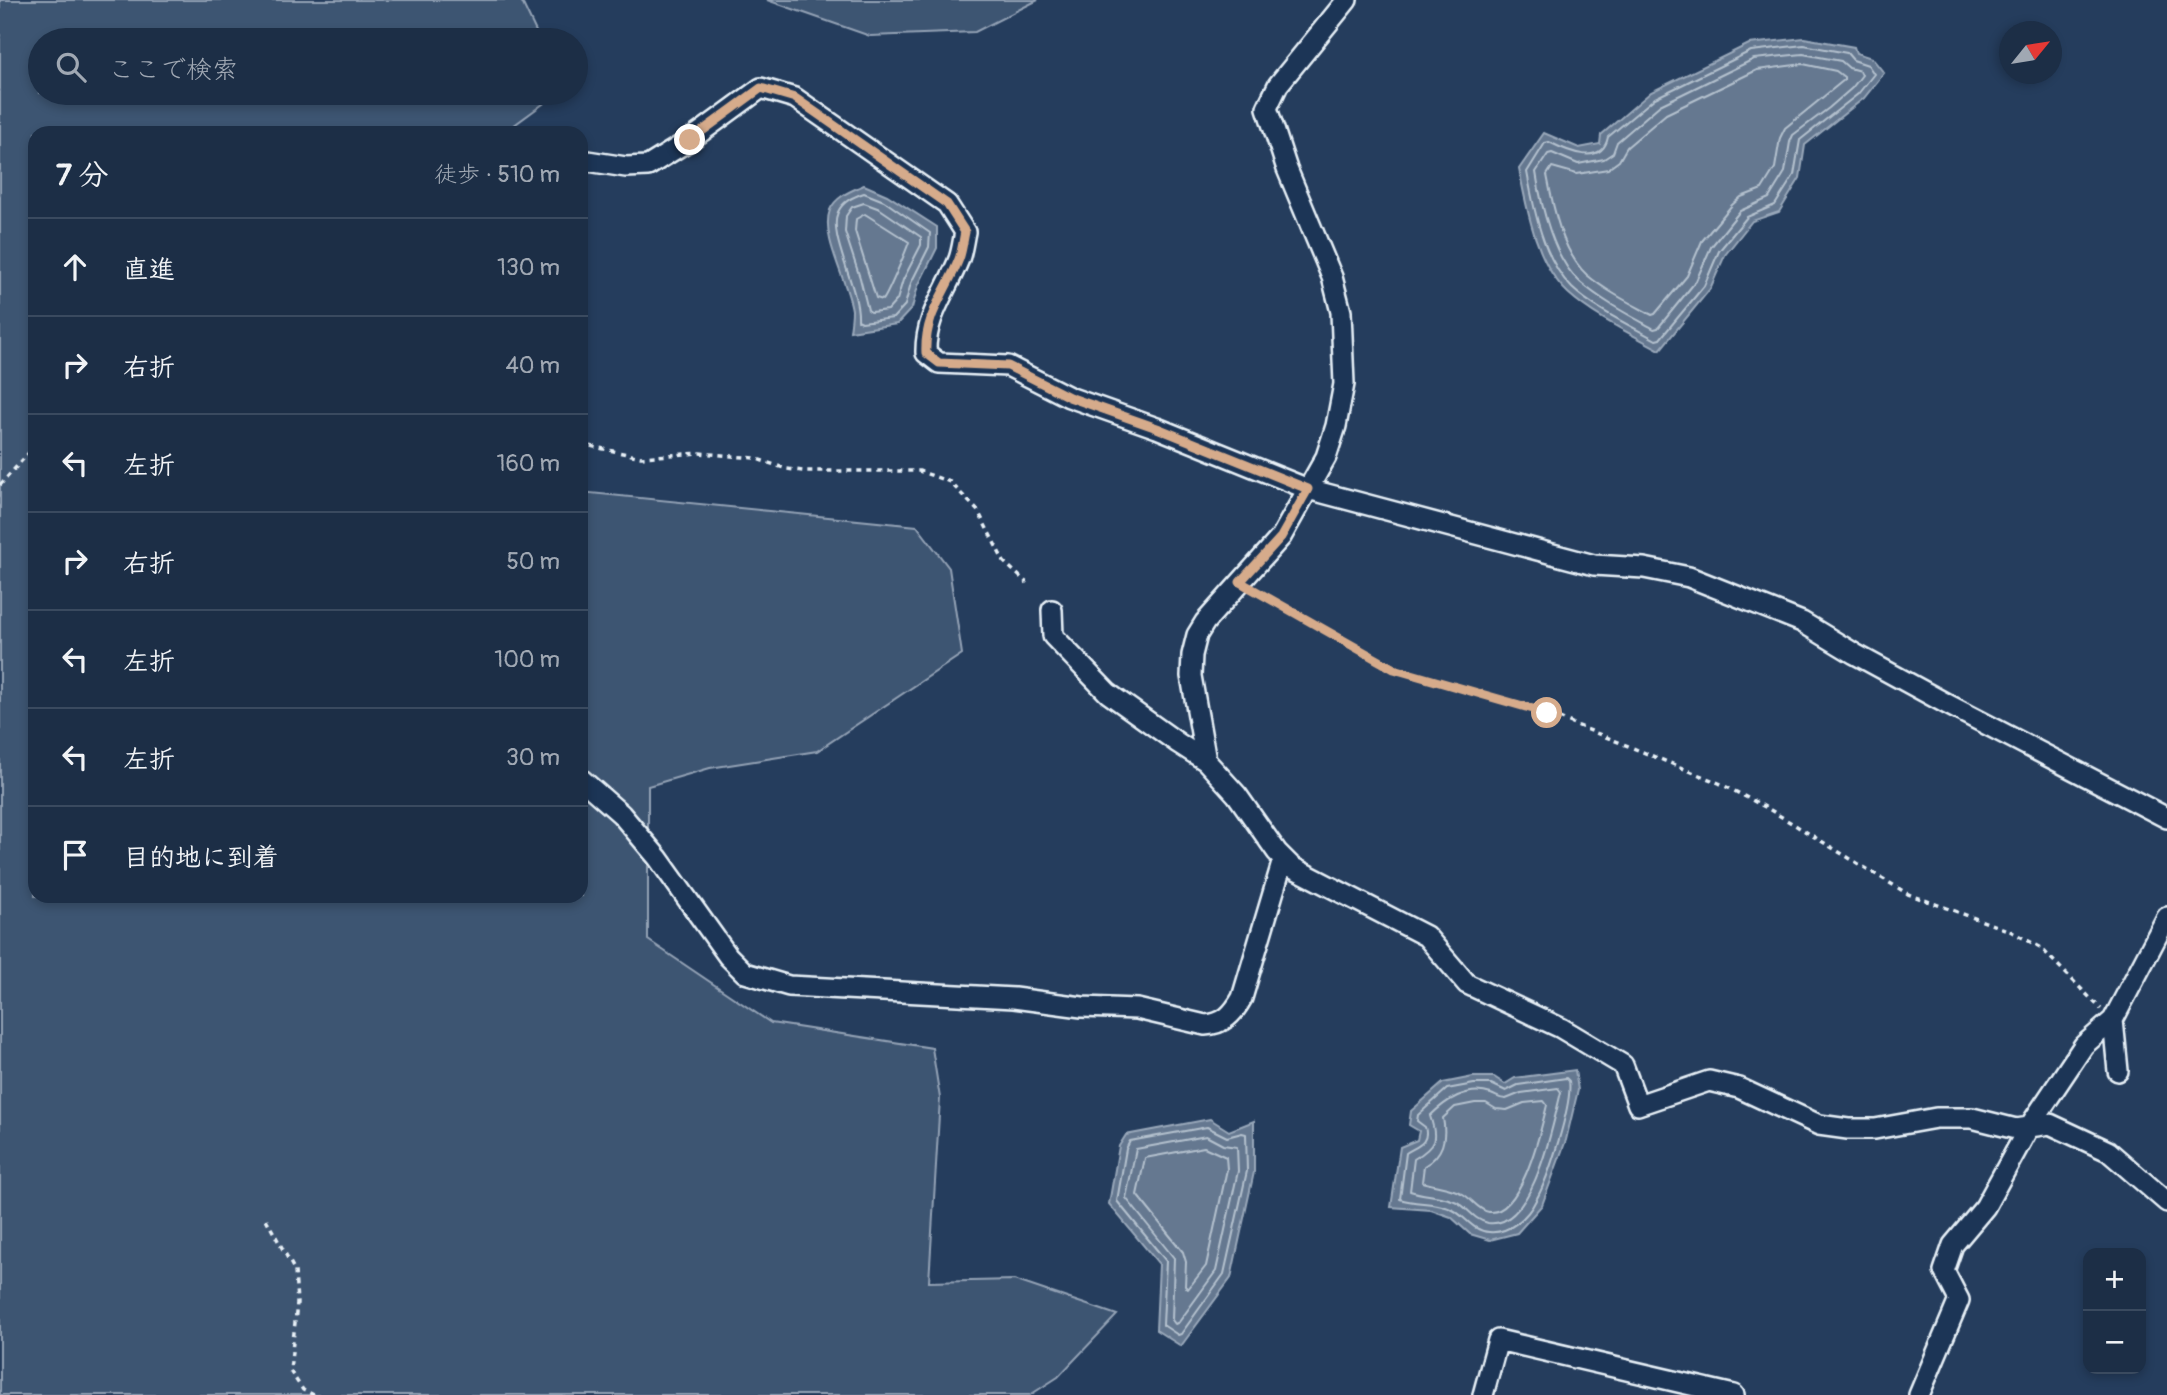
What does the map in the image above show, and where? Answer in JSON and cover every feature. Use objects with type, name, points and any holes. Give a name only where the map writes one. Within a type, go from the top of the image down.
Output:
[{"type":"street","points":[[1206,761],[1191,676],[1197,635],[1205,622],[1281,537],[1326,457],[1336,426],[1344,384],[1341,312],[1332,278],[1287,169],[1267,108],[1278,85],[1347,0]]},
{"type":"street","points":[[588,161],[626,167],[648,166],[690,140],[761,88],[795,98],[947,204],[965,232],[959,258],[925,334],[926,353],[939,363],[1008,366],[1069,397],[1157,428],[1308,489],[1594,565],[1644,568],[1689,577],[1802,622],[1947,704],[2167,818]]},
{"type":"street","points":[[1052,610],[1053,636],[1108,692],[1206,761],[1237,795],[1283,859],[1292,867],[1426,936],[1467,984],[1561,1028],[1623,1065],[1638,1105],[1709,1081],[1739,1088],[1819,1125],[1849,1129],[1875,1129],[1936,1118],[1972,1118],[2016,1129],[2050,1124],[2108,1151],[2167,1202]]},
{"type":"street","points":[[588,785],[621,814],[658,858],[728,956],[746,973],[789,986],[1014,998],[1082,1007],[1137,1009],[1205,1025],[1216,1024],[1233,1015],[1242,998],[1283,859]]},
{"type":"street","points":[[1919,1395],[1959,1300],[1944,1271],[1953,1245],[1985,1207],[2029,1127],[2084,1045],[2113,1020],[2167,917]]},
{"type":"street","points":[[2113,1020],[2118,1071]]},
{"type":"street","points":[[1483,1395],[1498,1340],[1734,1395]]},
{"type":"path","points":[[588,446],[641,457],[700,453],[754,458],[787,469],[803,471],[919,471],[950,482],[959,491],[978,511],[1004,562],[1027,583]]},
{"type":"path","points":[[0,485],[28,454]]},
{"type":"path","points":[[1240,582],[1394,669],[1547,713],[1719,783],[1767,808],[1908,894],[2010,931],[2040,947],[2113,1020]]},
{"type":"path","points":[[267,1219],[295,1272],[297,1303],[290,1371],[303,1390],[314,1395]]},
{"type":"shaded area","points":[[0,0],[521,0],[534,28],[28,28],[28,105],[542,105],[513,126],[28,126],[28,903],[588,903],[588,493],[917,526],[949,568],[962,654],[817,751],[710,768],[648,786],[648,940],[771,1023],[932,1048],[940,1098],[929,1282],[1014,1280],[1117,1315],[1058,1377],[1030,1395],[0,1395]]},
{"type":"shaded area","points":[[767,0],[1038,0],[975,32],[870,36]]},
{"type":"water","points":[[1804,38],[1854,47],[1856,53],[1872,58],[1884,73],[1864,98],[1805,145],[1800,178],[1779,212],[1752,221],[1725,255],[1710,289],[1660,350],[1600,317],[1568,293],[1548,267],[1534,235],[1519,169],[1544,133],[1579,148],[1600,144],[1601,135],[1651,92],[1749,44]]},
{"type":"water","points":[[864,185],[887,195],[937,227],[937,248],[918,286],[912,308],[897,324],[850,331],[852,310],[832,246],[828,221],[830,210],[836,201],[844,194]]},
{"type":"water","points":[[1575,1070],[1578,1090],[1566,1140],[1542,1205],[1517,1233],[1490,1240],[1470,1234],[1451,1217],[1431,1210],[1391,1207],[1400,1147],[1417,1140],[1419,1131],[1409,1125],[1411,1111],[1443,1083],[1473,1077],[1494,1077],[1505,1084],[1515,1078]]},
{"type":"water","points":[[1210,1119],[1229,1131],[1254,1121],[1254,1172],[1231,1278],[1181,1346],[1156,1330],[1159,1264],[1109,1204],[1119,1146],[1126,1135]]},
{"type":"route","points":[[690,140],[761,88],[795,98],[947,204],[965,232],[959,258],[925,334],[926,353],[939,363],[1008,366],[1069,397],[1157,428],[1308,489],[1281,537],[1240,582],[1394,669],[1547,713]]}]
